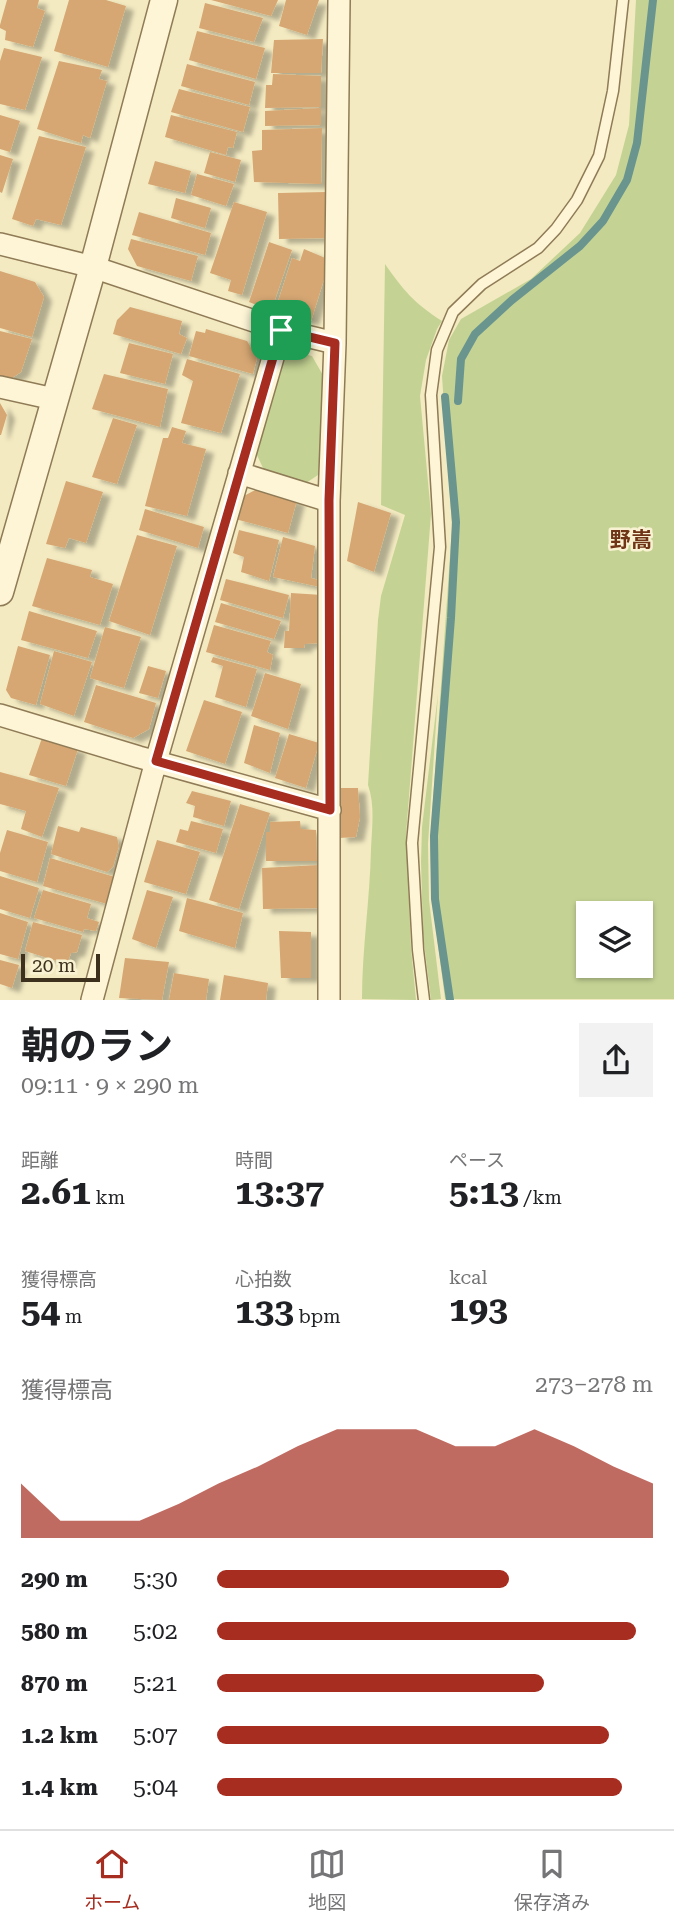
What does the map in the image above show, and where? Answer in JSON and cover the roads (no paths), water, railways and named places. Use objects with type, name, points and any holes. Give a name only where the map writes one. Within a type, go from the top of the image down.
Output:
[{"type":"street","points":[[0,592],[93,267],[164,0]]},
{"type":"street","points":[[329,999],[329,500],[335,343],[339,0]]},
{"type":"street","points":[[0,244],[93,267],[281,330],[335,343]]},
{"type":"street","points":[[92,999],[156,761],[281,330]]},
{"type":"street","points":[[0,387],[54,399]]},
{"type":"street","points":[[239,473],[329,500]]},
{"type":"street","points":[[0,715],[330,810]]},
{"type":"lane","points":[[424,999],[418,950],[412,843],[440,547],[430,395],[437,350],[453,312],[482,284],[538,248],[577,200],[599,156],[613,91],[623,0]]},
{"type":"waterway","points":[[458,401],[461,359],[475,334],[512,300],[580,246],[603,221],[627,180],[637,143],[653,0]]},
{"type":"waterway","points":[[445,397],[456,522],[434,836],[435,899],[450,1000]]},
{"type":"district","name":"野嵩","points":[[631,540]]}]
